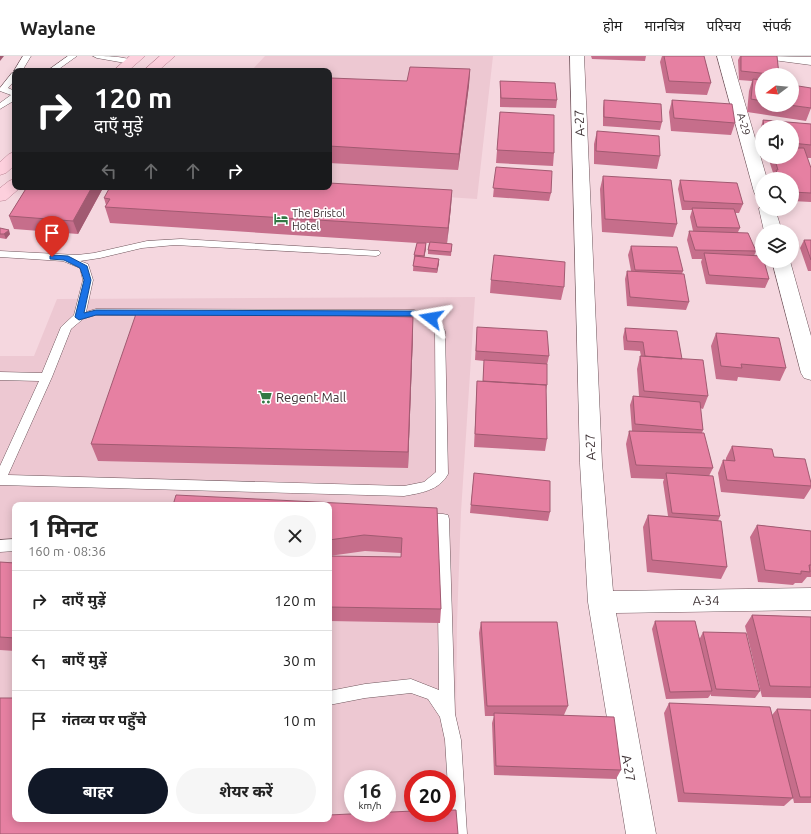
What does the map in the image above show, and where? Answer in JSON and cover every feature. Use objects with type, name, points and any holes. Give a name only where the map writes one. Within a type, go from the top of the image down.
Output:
[{"type":"main road","points":[[154,68],[168,56]]},
{"type":"main road","points":[[124,68],[135,59]]},
{"type":"main road","points":[[0,170],[12,160]]},
{"type":"main road","points":[[0,196],[12,186]]},
{"type":"street","name":"A-27","points":[[577,56],[591,463],[601,602],[641,834]]},
{"type":"street","name":"A-29","points":[[724,56],[749,123],[758,172]]},
{"type":"street","points":[[773,56],[811,61]]},
{"type":"street","points":[[783,268],[811,373]]},
{"type":"street","name":"A-34","points":[[601,602],[811,599]]},
{"type":"lane","points":[[20,68],[27,56]]},
{"type":"lane","points":[[55,68],[73,56]]},
{"type":"lane","points":[[97,56],[135,59]]},
{"type":"lane","points":[[12,78],[3,89],[12,94]]},
{"type":"lane","points":[[0,107],[12,97]]},
{"type":"lane","points":[[0,254],[66,258],[88,257],[111,253],[136,246],[174,242],[376,253]]},
{"type":"lane","points":[[66,258],[84,266],[88,280],[79,317]]},
{"type":"lane","points":[[96,312],[112,312],[414,313],[431,318],[440,330],[442,474],[428,486],[404,491],[0,480],[46,377],[66,327],[79,317],[96,312]]},
{"type":"lane","points":[[0,376],[46,377]]},
{"type":"lane","points":[[412,518],[443,519],[448,714],[453,740],[459,834]]},
{"type":"lane","points":[[0,546],[12,544]]},
{"type":"lane","points":[[332,697],[365,691],[411,686],[434,694],[448,714]]},
{"type":"shaded area","points":[[265,56],[493,56],[477,199],[332,190],[332,68],[254,68]]},
{"type":"shaded area","points":[[475,297],[461,512],[457,623],[456,770],[404,770],[404,822],[396,822],[396,770],[344,770],[344,822],[390,822],[0,834],[0,356],[34,356],[57,299]]},
{"type":"building","points":[[664,56],[704,56],[711,83],[669,81]]},
{"type":"building","points":[[741,56],[777,56],[778,68],[755,68],[755,72],[741,71]]},
{"type":"building","points":[[410,67],[470,69],[459,154],[332,146],[332,78],[407,81]]},
{"type":"building","points":[[753,79],[755,79],[755,100],[751,99]]},
{"type":"building","points":[[500,81],[555,83],[557,100],[501,98]]},
{"type":"building","points":[[799,86],[811,88],[811,108],[799,106]]},
{"type":"building","points":[[604,100],[661,104],[662,122],[604,117]]},
{"type":"building","points":[[672,100],[732,104],[735,123],[674,118]]},
{"type":"building","points":[[500,112],[554,115],[554,153],[497,150]]},
{"type":"building","points":[[799,123],[811,124],[811,145],[799,144]]},
{"type":"building","points":[[597,131],[659,136],[660,156],[596,151]]},
{"type":"building","points":[[799,148],[804,148],[811,168],[811,193],[799,192],[799,172],[777,172],[776,170],[778,170],[776,164],[799,164]]},
{"type":"building","points":[[496,167],[552,171],[551,193],[493,188]]},
{"type":"building","points":[[603,176],[671,180],[677,224],[605,219]]},
{"type":"building","points":[[680,180],[737,183],[743,204],[684,201]]},
{"type":"building","points":[[332,183],[452,190],[448,228],[105,207],[110,199],[104,198],[108,190],[332,190]]},
{"type":"building","points":[[25,190],[90,190],[73,221],[9,216]]},
{"type":"building","points":[[692,208],[734,209],[740,228],[697,227]]},
{"type":"building","points":[[0,228],[9,230],[4,234],[0,234]]},
{"type":"building","points":[[689,231],[748,233],[755,249],[755,251],[695,250]]},
{"type":"building","points":[[804,240],[811,240],[811,260]]},
{"type":"building","points":[[430,242],[452,244],[451,252],[428,250]]},
{"type":"building","points":[[417,243],[426,243],[424,256],[414,255]]},
{"type":"building","points":[[631,246],[677,247],[683,271],[635,270]]},
{"type":"building","points":[[704,253],[755,256],[755,268],[766,268],[769,279],[709,275]]},
{"type":"building","points":[[494,255],[565,262],[564,287],[491,280]]},
{"type":"building","points":[[415,256],[439,259],[437,269],[413,266]]},
{"type":"building","points":[[627,271],[684,274],[689,302],[630,297]]},
{"type":"building","name":"Regent Mall","points":[[137,311],[413,317],[408,452],[91,444]]},
{"type":"building","points":[[477,327],[547,331],[549,356],[476,351]]},
{"type":"building","points":[[625,328],[677,331],[682,359],[645,356],[643,342],[627,341]]},
{"type":"building","points":[[716,333],[779,338],[786,368],[741,364],[742,368],[721,366]]},
{"type":"building","points":[[640,356],[703,360],[708,396],[644,391]]},
{"type":"building","points":[[484,360],[547,364],[547,385],[483,381]]},
{"type":"building","points":[[477,381],[546,385],[547,439],[475,434]]},
{"type":"building","points":[[633,396],[700,402],[703,430],[635,424]]},
{"type":"building","points":[[629,431],[704,433],[713,468],[636,465]]},
{"type":"building","points":[[732,446],[772,449],[774,457],[805,459],[811,486],[727,480],[723,460],[735,461]]},
{"type":"building","points":[[474,473],[550,481],[550,512],[471,505]]},
{"type":"building","points":[[666,473],[713,476],[720,516],[672,513]]},
{"type":"building","points":[[176,495],[317,502],[174,502]]},
{"type":"building","points":[[332,503],[437,508],[441,609],[332,607],[332,556],[401,557],[402,538],[364,535],[332,540]]},
{"type":"building","points":[[648,515],[721,521],[727,567],[652,560]]},
{"type":"building","points":[[757,525],[811,531],[810,572],[801,571],[801,574],[765,570]]},
{"type":"building","points":[[0,562],[12,563],[12,638],[0,637]]},
{"type":"building","points":[[752,615],[811,617],[811,687],[770,686]]},
{"type":"building","points":[[655,621],[695,621],[712,691],[670,692]]},
{"type":"building","points":[[481,622],[557,622],[568,706],[487,706]]},
{"type":"building","points":[[703,632],[746,633],[760,691],[716,689]]},
{"type":"building","points":[[0,698],[12,698],[12,822],[332,822],[332,815],[344,814],[344,822],[396,822],[396,812],[404,811],[404,822],[456,822],[456,810],[458,834],[0,834]]},
{"type":"building","points":[[669,703],[770,707],[793,798],[684,793]]},
{"type":"building","points":[[777,709],[811,710],[811,797],[800,797]]},
{"type":"building","points":[[494,713],[614,717],[621,770],[496,766]]},
{"type":"place","name":"The Bristol Hotel","points":[[281,219]]},
{"type":"place","name":"Regent Mall","points":[[265,397]]},
{"type":"route","points":[[52,257],[66,258],[84,266],[88,280],[79,317],[96,312],[112,312],[414,313],[431,318]]}]
